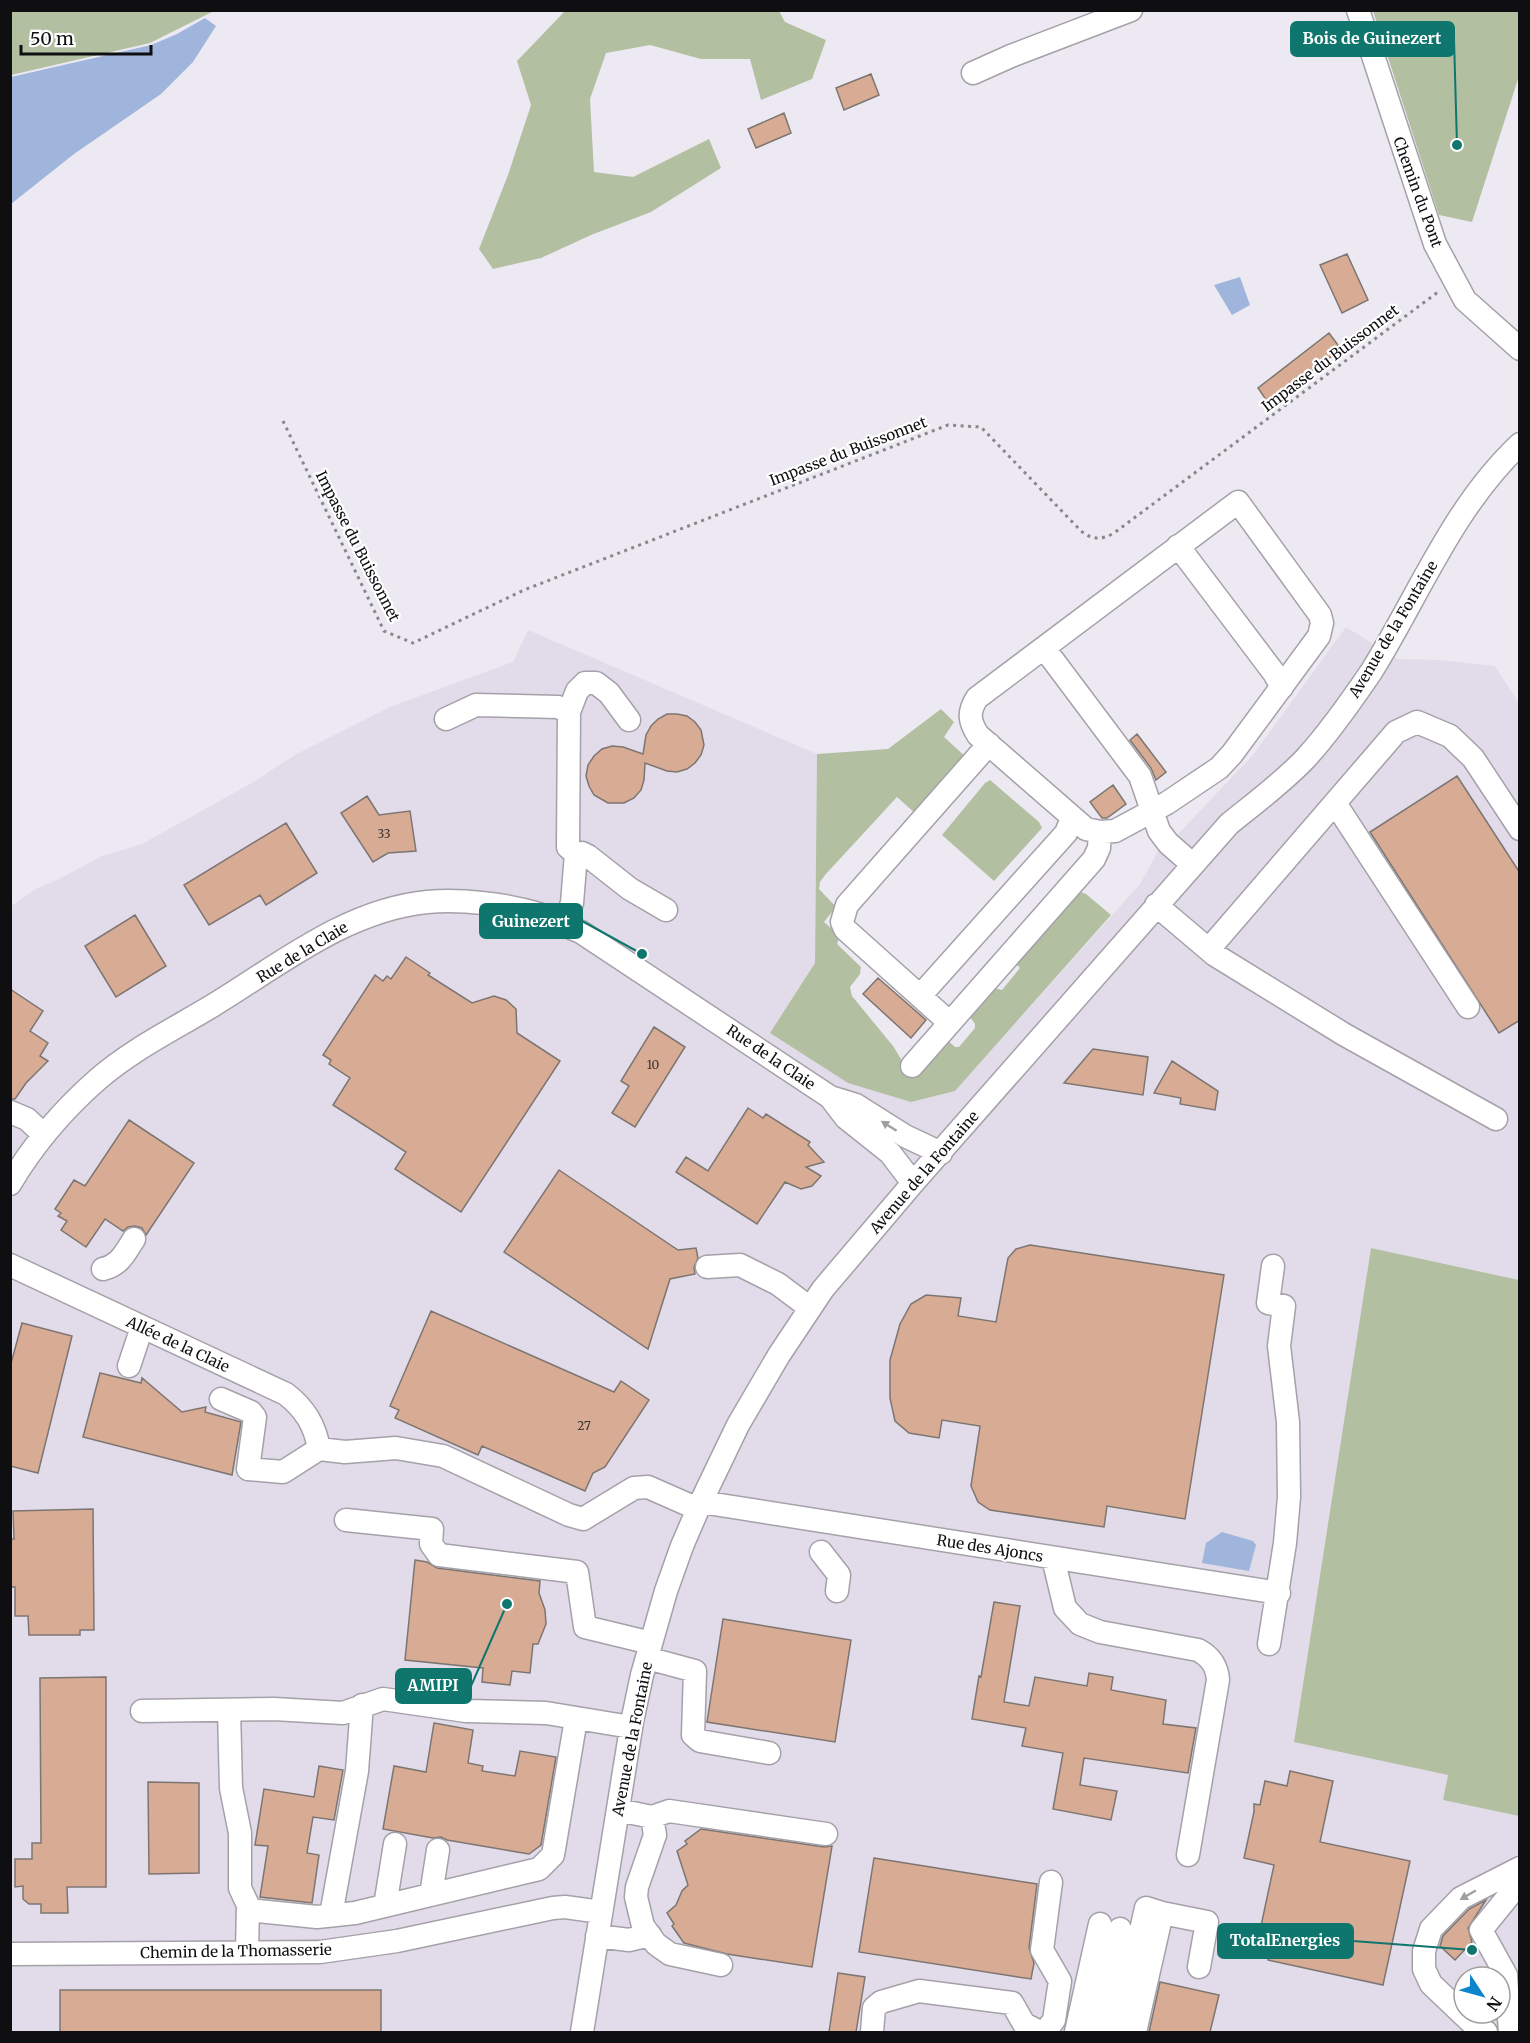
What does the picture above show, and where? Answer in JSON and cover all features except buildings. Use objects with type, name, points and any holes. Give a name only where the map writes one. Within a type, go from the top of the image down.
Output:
[{"type":"street","points":[[973,73],[1131,10]]},
{"type":"street","name":"Chemin du Pont","points":[[1358,10],[1435,244],[1465,300],[1520,349]]},
{"type":"street","name":"Avenue de la Fontaine","points":[[582,2032],[631,1727],[649,1650],[666,1591],[699,1506],[758,1390],[810,1308],[841,1267],[913,1183],[1229,824],[1306,759],[1370,672],[1463,513],[1500,462],[1520,444]]},
{"type":"street","points":[[1238,502],[1320,615],[1322,623],[1319,636],[1232,754],[1219,768],[1151,812],[1115,831],[1100,832],[1086,829],[978,735],[970,718],[971,707],[977,698],[1178,546],[1238,502]]},
{"type":"street","points":[[1178,546],[1274,673],[1282,687]]},
{"type":"street","points":[[1044,648],[1140,776],[1159,831],[1168,843],[1193,865]]},
{"type":"street","points":[[564,925],[572,903],[576,854],[568,846],[569,712],[577,691],[585,683],[596,683],[609,693],[629,720]]},
{"type":"street","points":[[446,719],[476,705],[558,707],[569,712]]},
{"type":"street","points":[[1209,949],[1396,732],[1417,722],[1449,736],[1473,758],[1520,829]]},
{"type":"street","points":[[950,1023],[845,929],[842,922],[843,913],[847,905],[989,744]]},
{"type":"street","points":[[1335,803],[1468,1007]]},
{"type":"street","points":[[920,996],[1066,833],[1072,818]]},
{"type":"street","points":[[912,1066],[1094,859],[1099,848],[1100,832]]},
{"type":"street","points":[[576,854],[582,853],[588,856],[630,889],[666,910]]},
{"type":"street","name":"Rue de la Claie","points":[[12,1176],[44,1135],[98,1079],[138,1050],[321,938],[355,921],[395,908],[427,902],[513,907],[542,915],[581,932],[830,1097],[856,1105],[905,1136],[941,1153]]},
{"type":"street","points":[[1156,905],[1209,949],[1346,1035],[1496,1119]]},
{"type":"street","name":"Rue de la Claie","points":[[830,1097],[846,1119],[890,1153],[913,1183]]},
{"type":"street","points":[[10,1112],[27,1119],[44,1135]]},
{"type":"street","points":[[103,1269],[120,1260],[134,1239]]},
{"type":"street","name":"Allée de la Claie","points":[[10,1265],[286,1395],[295,1401],[309,1419],[317,1439],[318,1449]]},
{"type":"street","points":[[707,1268],[740,1265],[778,1284],[810,1308]]},
{"type":"street","points":[[1269,1644],[1286,1543],[1289,1497],[1288,1422],[1279,1346],[1284,1306],[1268,1303],[1273,1266]]},
{"type":"street","points":[[129,1366],[142,1327]]},
{"type":"street","points":[[230,1369],[220,1401],[251,1412],[255,1417],[249,1469],[283,1472],[318,1449]]},
{"type":"street","name":"Rue des Ajoncs","points":[[318,1449],[345,1452],[396,1448],[444,1456],[569,1515],[583,1519],[634,1488],[648,1487],[699,1506],[826,1522],[1279,1593]]},
{"type":"street","points":[[346,1520],[432,1529],[431,1544],[439,1555],[577,1572],[585,1627],[649,1650],[695,1671],[693,1735],[700,1741],[769,1753]]},
{"type":"street","points":[[826,1522],[816,1554],[839,1575],[837,1591]]},
{"type":"street","points":[[1053,1558],[1065,1608],[1080,1624],[1100,1632],[1198,1650],[1209,1657],[1216,1668],[1218,1680],[1188,1855]]},
{"type":"street","points":[[142,1711],[274,1709],[343,1713],[383,1699],[466,1711],[546,1713],[631,1727]]},
{"type":"street","points":[[331,1916],[357,1771],[362,1705]]},
{"type":"street","points":[[229,1710],[231,1788],[240,1833],[240,1888],[248,1905],[247,1952]]},
{"type":"street","points":[[248,1910],[317,1917],[355,1913],[539,1869],[553,1855],[576,1719]]},
{"type":"street","points":[[618,1810],[652,1817],[669,1811],[826,1834]]},
{"type":"street","points":[[652,1817],[655,1835],[639,1880],[636,1897],[643,1926],[656,1944],[670,1954],[721,1965]]},
{"type":"street","points":[[385,1906],[395,1844]]},
{"type":"street","points":[[431,1895],[438,1850]]},
{"type":"street","points":[[1486,2032],[1473,2024],[1431,1984],[1424,1969],[1424,1951],[1431,1929],[1461,1898],[1520,1868]]},
{"type":"street","points":[[1045,2032],[1054,2020],[1060,1981],[1042,1950],[1051,1882]]},
{"type":"street","points":[[1510,2032],[1506,1975],[1481,1930],[1520,1882]]},
{"type":"street","name":"Chemin de la Thomasserie","points":[[10,1954],[320,1952],[397,1941],[553,1908],[565,1907],[601,1912]]},
{"type":"street","points":[[1118,2032],[1146,1908],[1207,1922],[1199,1966]]},
{"type":"street","points":[[1135,2032],[1162,1913]]},
{"type":"street","points":[[1076,2032],[1110,1926],[1097,2032]]},
{"type":"street","points":[[597,1936],[630,1940],[650,1935]]},
{"type":"street","points":[[872,2032],[874,2008],[881,2002],[919,1991],[1012,2003],[1024,2024],[1037,2032]]},
{"type":"path","name":"Impasse du Buissonnet","points":[[283,421],[384,631],[413,643],[524,590],[948,425],[981,427],[1081,531],[1091,538],[1103,538],[1114,533],[1454,280]]},
{"type":"shaded area","points":[[1346,627],[1398,659],[1441,660],[1495,666],[1520,705],[1519,1280],[1371,1248],[1294,1741],[1448,1775],[1443,1800],[1519,1816],[1520,2021],[1517,2032],[11,2032],[10,907],[36,889],[102,856],[142,844],[250,784],[295,755],[390,707],[513,662],[528,630],[817,754],[815,963],[770,1033],[911,1102],[955,1091],[1140,884],[1157,853],[1253,755]]},
{"type":"green space","points":[[11,10],[214,11],[150,43],[11,75]]},
{"type":"green space","points":[[565,11],[779,11],[785,22],[826,40],[812,79],[761,100],[750,59],[701,59],[650,45],[606,53],[590,99],[594,172],[633,177],[709,139],[721,168],[651,212],[591,235],[541,258],[493,269],[479,249],[508,175],[531,105],[517,61]]},
{"type":"green space","points":[[1373,11],[1519,11],[1519,76],[1472,222],[1439,215]]},
{"type":"green space","points":[[941,709],[954,722],[944,737],[968,759],[916,814],[897,797],[825,875],[820,882],[819,889],[836,907],[824,922],[840,936],[837,944],[861,967],[860,974],[850,987],[852,996],[893,1046],[906,1067],[945,1038],[955,1047],[959,1047],[975,1028],[970,1017],[994,988],[1002,990],[1020,968],[1013,961],[1074,895],[1081,892],[1086,894],[1111,915],[955,1091],[911,1102],[848,1083],[770,1033],[815,963],[817,754],[888,749]]},
{"type":"green space","points":[[990,780],[1039,822],[1042,828],[994,881],[942,835]]},
{"type":"green space","points":[[1371,1248],[1519,1280],[1519,1816],[1443,1800],[1448,1775],[1294,1742]]},
{"type":"water","points":[[205,18],[216,26],[193,62],[161,94],[74,154],[11,204],[11,77],[151,45]]},
{"type":"water","points":[[1240,277],[1250,305],[1232,315],[1214,285]]},
{"type":"water","points":[[1222,1532],[1253,1541],[1256,1545],[1249,1571],[1202,1563],[1206,1543]]},
{"type":"place","name":"Bois de Guinezert","points":[[1457,145]]},
{"type":"place","name":"Guinezert","points":[[642,954]]},
{"type":"place","name":"AMIPI","points":[[507,1604]]},
{"type":"place","name":"TotalEnergies","points":[[1472,1950]]}]
